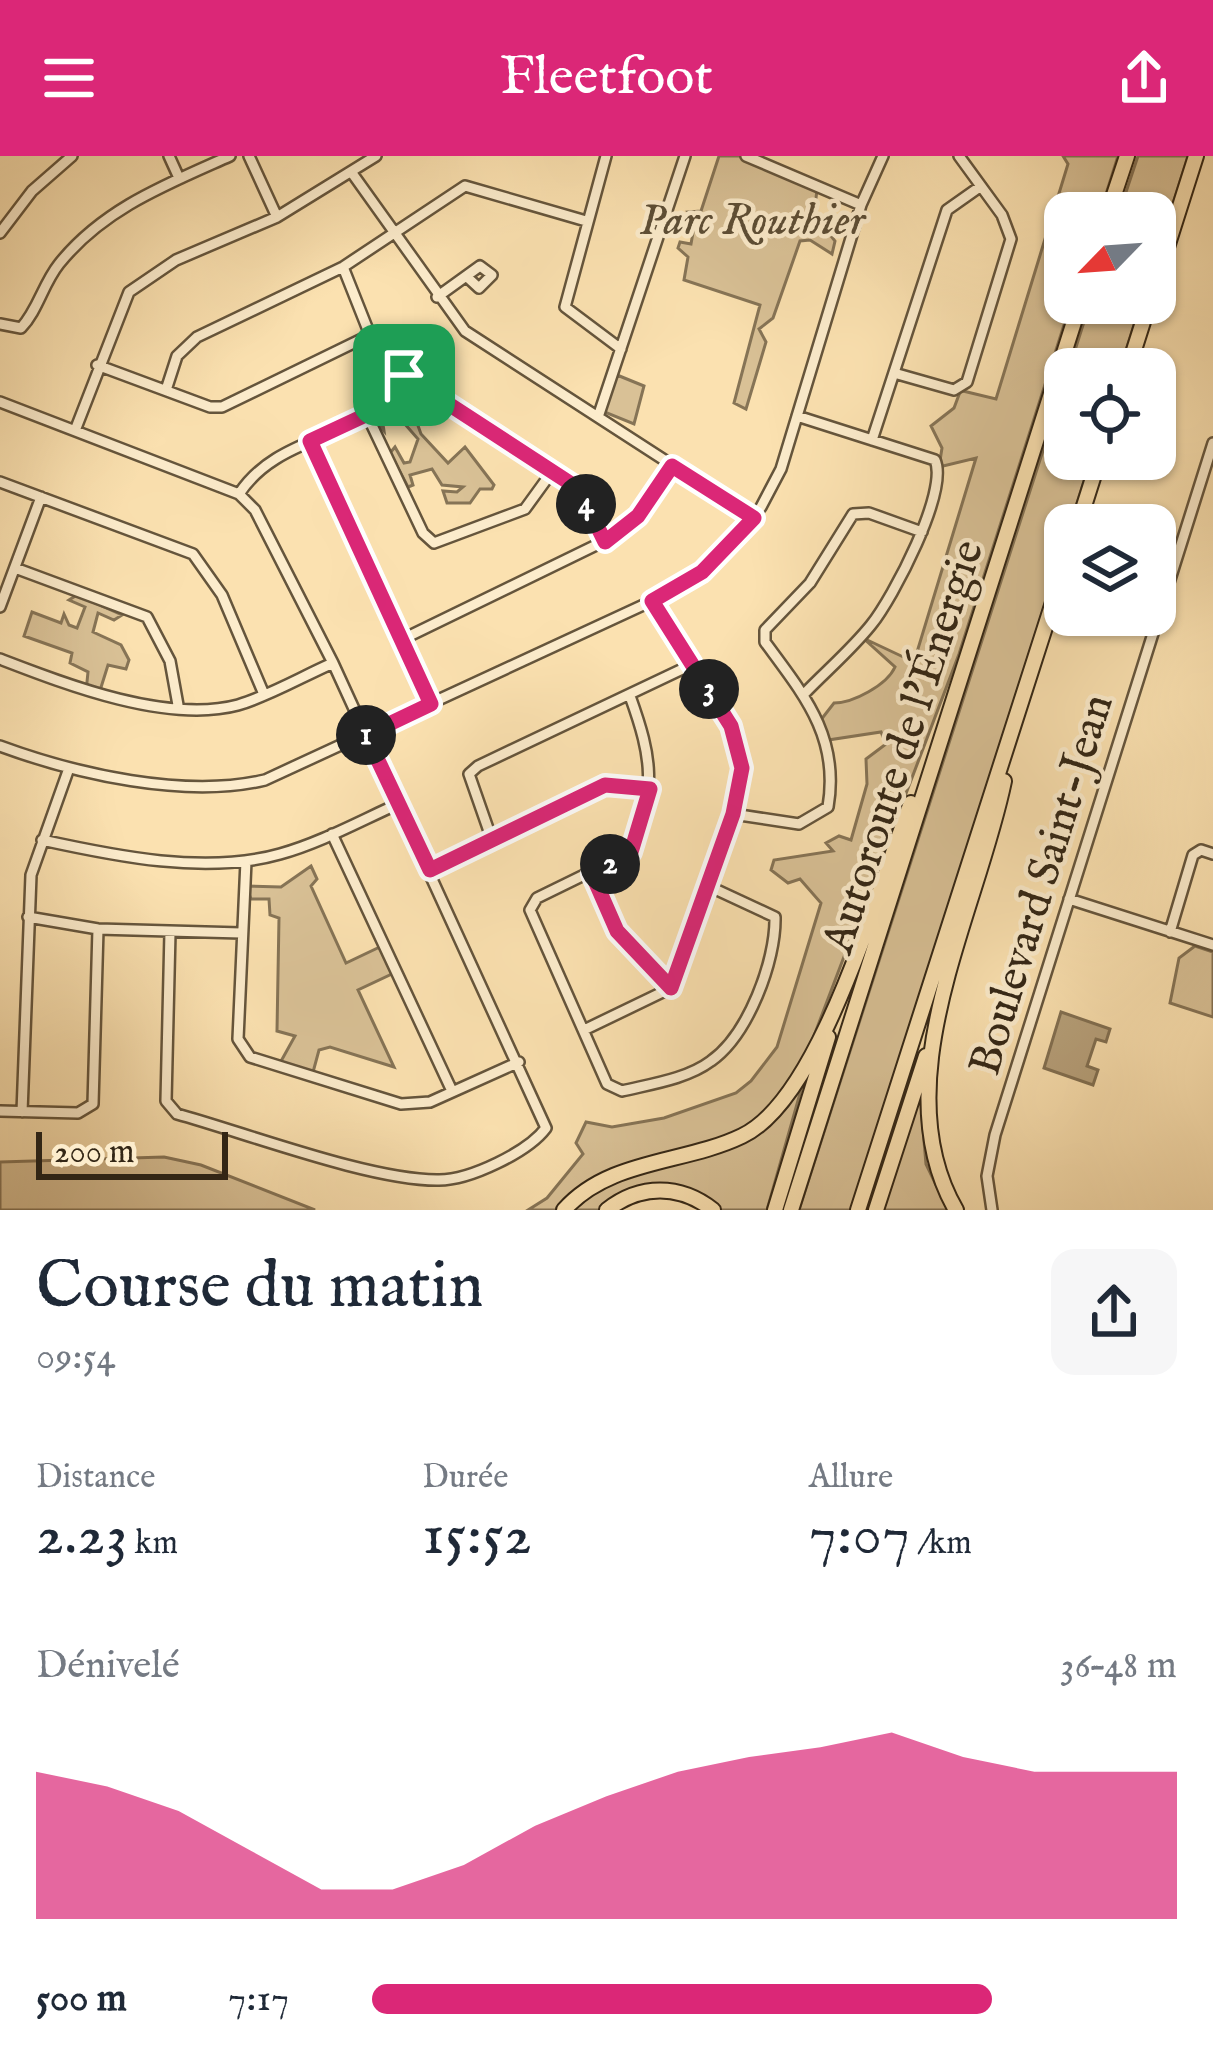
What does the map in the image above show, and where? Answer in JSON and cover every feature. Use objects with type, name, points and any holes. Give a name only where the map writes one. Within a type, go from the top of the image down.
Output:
[{"type":"highway","points":[[1115,192],[1126,156]]},
{"type":"highway","points":[[1176,219],[1196,156]]},
{"type":"highway","name":"Autoroute de l'Énergie","points":[[791,1210],[1073,324]]},
{"type":"highway","points":[[858,1210],[1044,630]]},
{"type":"highway","points":[[876,1210],[997,818],[1018,711]]},
{"type":"highway","points":[[565,1210],[610,1177],[733,1141],[768,1120],[802,1078],[946,715]]},
{"type":"highway","points":[[775,1210],[842,986]]},
{"type":"highway","points":[[935,1028],[928,1135],[956,1210]]},
{"type":"highway","points":[[607,1210],[630,1196],[660,1190],[692,1196],[712,1210]]},
{"type":"street","points":[[0,232],[32,190],[72,156]]},
{"type":"street","points":[[169,156],[179,178]]},
{"type":"street","points":[[0,324],[21,328],[50,275],[100,219],[230,156]]},
{"type":"street","points":[[249,156],[277,217]]},
{"type":"street","points":[[76,428],[97,364],[129,292],[176,260],[277,217],[376,156]]},
{"type":"street","points":[[606,156],[565,308],[621,349]]},
{"type":"street","points":[[598,417],[685,156]]},
{"type":"street","points":[[746,156],[861,205]]},
{"type":"street","points":[[0,746],[68,771],[123,780],[245,785],[366,735],[652,601],[702,572],[754,518],[781,470],[861,205],[884,156]]},
{"type":"street","points":[[894,373],[954,390],[967,382],[1011,239],[1002,215],[959,156]]},
{"type":"street","points":[[352,173],[392,236],[465,331],[754,518]]},
{"type":"street","points":[[166,390],[177,356],[196,337],[343,267],[465,186],[586,221]]},
{"type":"street","points":[[872,440],[947,210],[981,186]]},
{"type":"street","points":[[343,267],[379,352],[404,375],[579,489],[605,542]]},
{"type":"street","points":[[437,297],[466,276]]},
{"type":"street","points":[[97,364],[222,406],[370,334]]},
{"type":"street","points":[[239,494],[260,464],[385,406],[404,375]]},
{"type":"street","points":[[0,402],[239,494],[270,535],[430,870],[546,1128],[538,1139],[489,1164],[440,1180],[377,1170],[177,1114],[166,1101],[170,932]]},
{"type":"street","points":[[797,416],[935,460],[940,471],[922,532],[873,623],[803,694]]},
{"type":"street","points":[[368,417],[423,533],[434,543],[525,509],[554,469]]},
{"type":"street","points":[[310,441],[431,704]]},
{"type":"street","name":"Boulevard Saint-Jean","points":[[992,1210],[987,1176],[992,1143],[1213,443]]},
{"type":"street","points":[[401,640],[605,542],[638,516],[672,466]]},
{"type":"street","points":[[0,482],[194,554],[222,595],[263,692]]},
{"type":"street","points":[[1198,491],[1213,496]]},
{"type":"street","points":[[0,607],[41,497]]},
{"type":"street","points":[[733,814],[799,824],[828,807],[829,741],[765,641],[765,630],[809,583],[853,514],[869,513],[922,532]]},
{"type":"street","points":[[15,568],[147,617],[170,661],[178,705]]},
{"type":"street","points":[[584,1030],[644,1006],[671,988],[704,884],[733,814],[742,768],[731,726],[652,601]]},
{"type":"street","points":[[0,659],[106,700],[178,705],[239,705],[333,663]]},
{"type":"street","points":[[491,837],[469,774],[694,664]]},
{"type":"street","points":[[630,696],[651,754],[650,789],[631,852],[537,898],[530,910],[608,1084],[622,1091],[708,1065],[724,1050],[766,971],[775,917],[704,884]]},
{"type":"street","points":[[22,1112],[31,875],[68,771]]},
{"type":"street","points":[[430,870],[605,785],[650,789]]},
{"type":"street","points":[[42,840],[121,857],[246,861],[332,834],[398,804]]},
{"type":"street","points":[[332,834],[452,1091]]},
{"type":"street","points":[[1170,932],[1193,856],[1200,850],[1213,854]]},
{"type":"street","points":[[246,861],[238,1039],[250,1057],[400,1104],[430,1102],[519,1062]]},
{"type":"street","points":[[592,874],[617,931],[671,988]]},
{"type":"street","points":[[1069,898],[1213,946]]},
{"type":"street","points":[[28,917],[98,929],[241,933]]},
{"type":"street","points":[[0,1112],[78,1113],[93,1104],[98,929]]},
{"type":"green space","name":"Parc Routhier","points":[[719,156],[746,156],[817,190],[814,214],[835,241],[832,254],[810,240],[800,241],[773,318],[759,329],[766,342],[746,409],[734,403],[760,305],[684,280],[688,257],[678,248],[680,242],[691,244],[695,221],[688,212],[701,211]]},
{"type":"green space","points":[[1063,156],[1118,156],[1107,192],[1059,192],[1068,164]]},
{"type":"green space","points":[[1138,156],[1188,156],[1176,194],[1126,192]]},
{"type":"green space","points":[[1044,242],[1044,324],[1064,324],[1057,348],[1044,348],[1044,388],[959,654],[812,1041],[785,1092],[757,1121],[730,1136],[608,1174],[580,1189],[556,1210],[528,1210],[547,1198],[583,1154],[576,1143],[586,1122],[612,1127],[664,1118],[736,1093],[777,1047],[821,903],[800,879],[788,883],[771,870],[774,860],[833,851],[826,843],[839,836],[851,840],[867,784],[866,759],[886,744],[881,732],[828,740],[820,721],[834,703],[869,692],[895,667],[863,638],[914,662],[976,458],[939,467],[942,448],[931,426],[954,408],[963,384],[963,391],[996,399]]},
{"type":"green space","points":[[1083,324],[1134,324],[1127,348],[1076,348]]},
{"type":"green space","points":[[617,375],[644,386],[634,424],[602,411]]},
{"type":"green space","points":[[397,398],[412,409],[421,434],[448,463],[465,447],[494,485],[492,489],[480,489],[470,503],[447,503],[443,491],[457,492],[463,487],[442,485],[432,469],[410,475],[413,485],[408,487],[390,453],[395,447],[404,463],[410,462],[418,439],[397,415],[382,418],[384,431],[376,422]]},
{"type":"green space","points":[[1044,447],[1044,480],[1084,480],[1077,504],[1044,504],[1044,608],[851,1210],[799,1210]]},
{"type":"green space","points":[[77,595],[122,615],[114,620],[98,613],[93,632],[121,645],[129,660],[126,669],[108,665],[98,697],[86,692],[88,672],[70,663],[72,653],[24,636],[32,612],[61,623],[64,614],[69,625],[77,628],[85,607],[69,600]]},
{"type":"green space","points":[[311,866],[317,879],[311,886],[346,963],[384,945],[396,972],[358,990],[394,1067],[330,1047],[319,1050],[312,1076],[280,1063],[295,1036],[277,1031],[279,918],[270,915],[269,899],[251,899],[246,886],[281,887]]},
{"type":"green space","points":[[1195,946],[1213,952],[1213,1017],[1170,1003],[1179,958]]},
{"type":"green space","points":[[803,1083],[767,1210],[719,1210],[685,1190],[614,1198],[600,1210],[572,1210],[599,1189],[629,1175],[753,1134],[780,1113]]},
{"type":"green space","points":[[920,1094],[926,1164],[948,1210],[881,1210]]},
{"type":"green space","points":[[164,1157],[201,1165],[315,1210],[0,1210],[0,1162]]},
{"type":"shaded area","points":[[1061,1012],[1110,1029],[1106,1042],[1096,1039],[1087,1066],[1098,1070],[1093,1085],[1044,1068]]},
{"type":"route","points":[[404,375],[579,489],[605,542],[638,516],[672,466],[754,518],[702,572],[652,601],[731,726],[742,768],[733,814],[704,884],[671,988],[617,931],[592,874],[631,852],[650,789],[605,785],[430,870],[366,735],[431,704],[310,441],[385,406],[404,375]]}]
